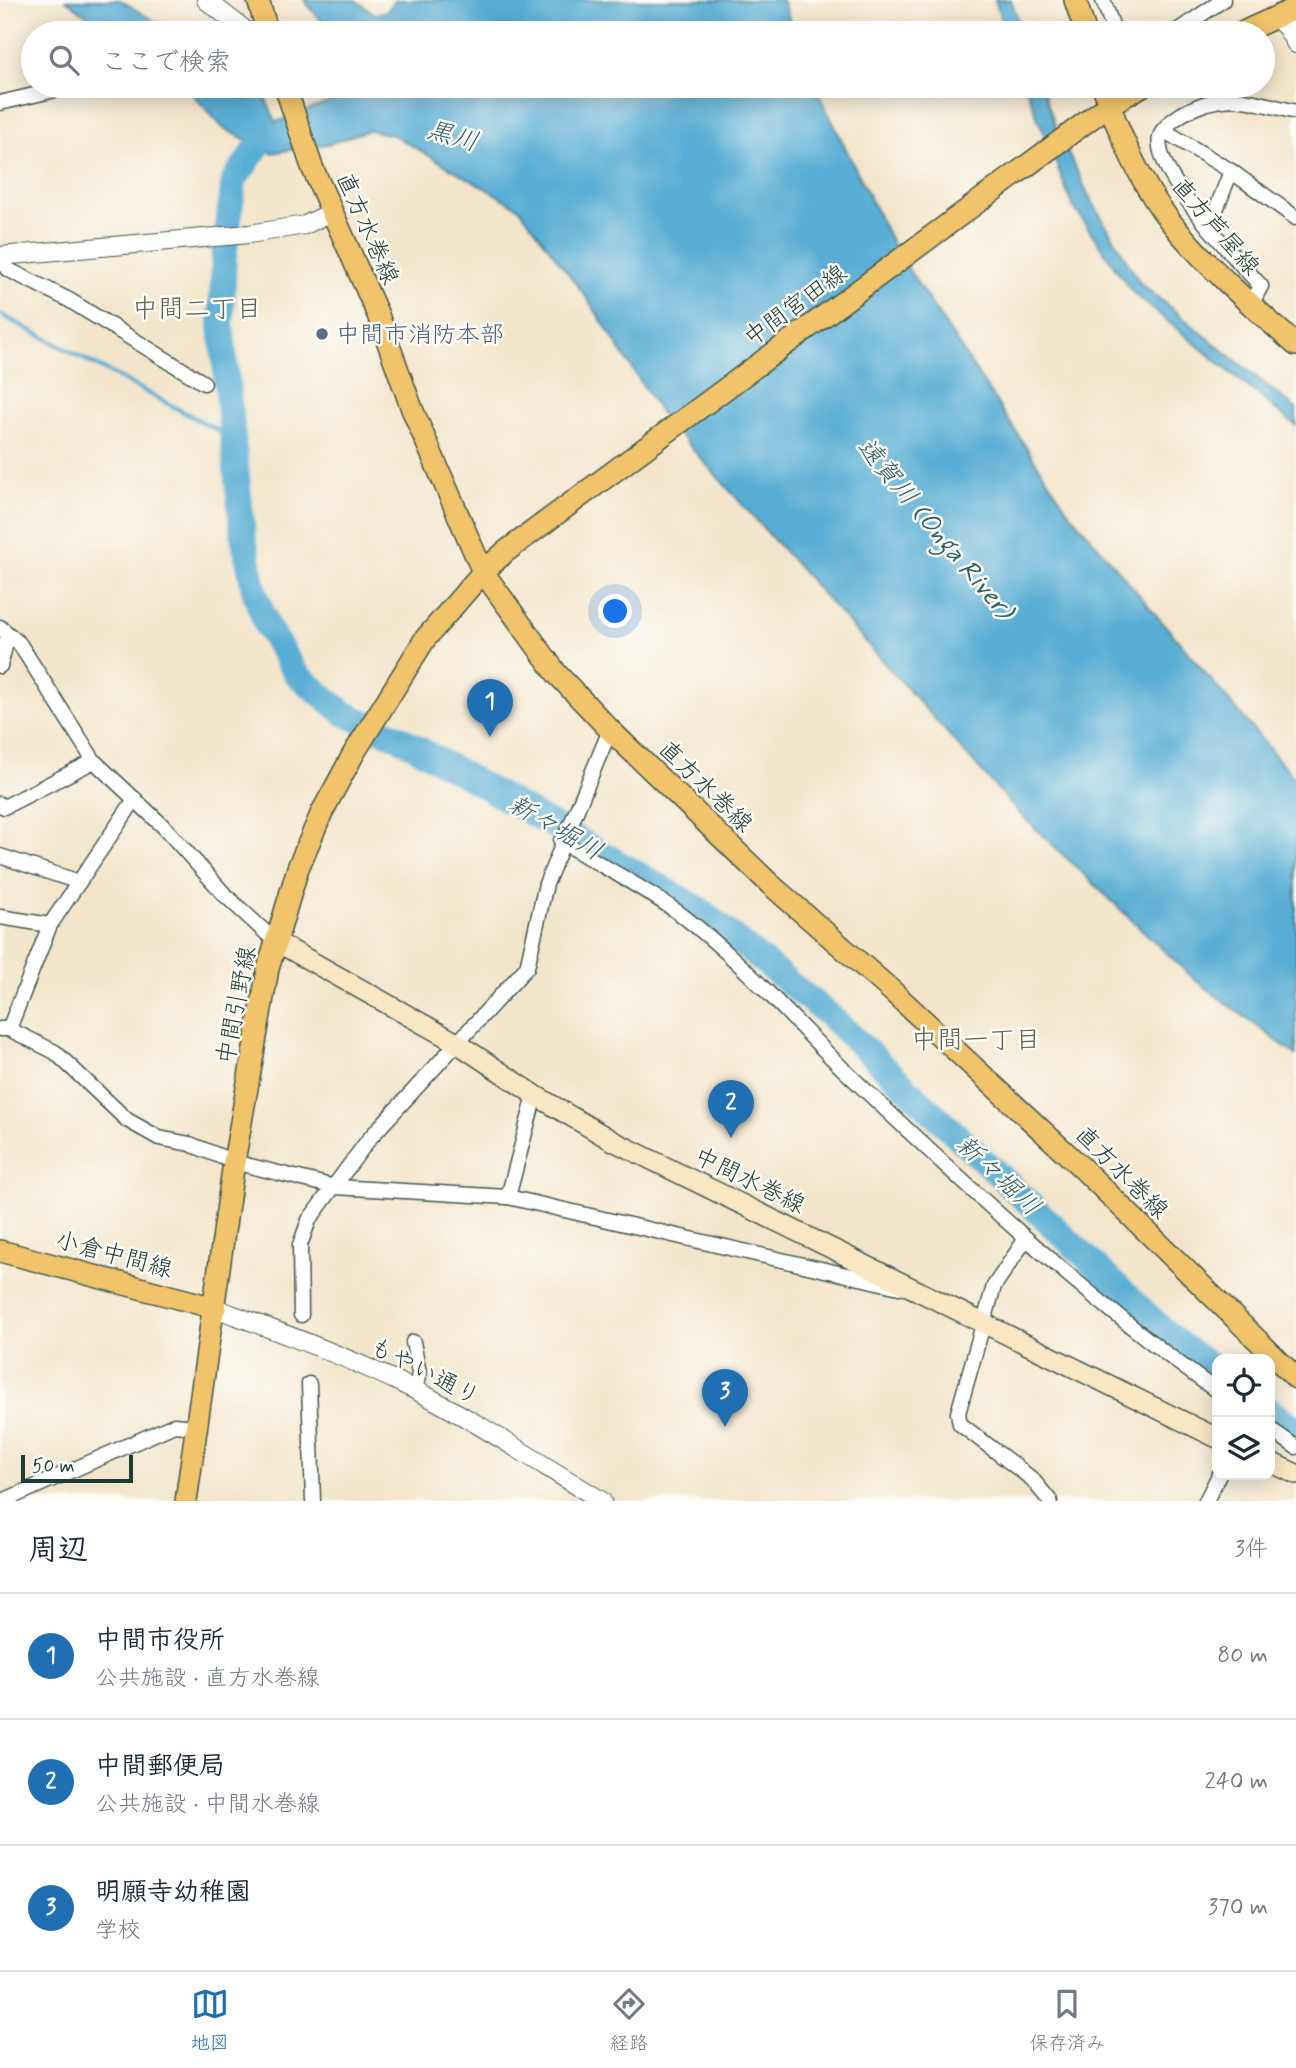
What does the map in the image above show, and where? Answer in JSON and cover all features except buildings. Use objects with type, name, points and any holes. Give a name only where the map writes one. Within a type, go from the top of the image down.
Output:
[{"type":"main road","points":[[258,0],[264,21]]},
{"type":"main road","points":[[1075,0],[1082,21]]},
{"type":"main road","points":[[1257,21],[1275,8],[1296,8]]},
{"type":"main road","name":"直方水巻線","points":[[289,98],[330,213],[378,315],[412,409],[483,572],[557,674],[610,730],[770,884],[891,991],[1081,1167],[1296,1378]]},
{"type":"main road","name":"直方芦屋線","points":[[1102,103],[1147,187],[1168,219],[1251,305],[1296,345]]},
{"type":"main road","name":"中間宮田線","points":[[483,572],[505,552],[1102,103]]},
{"type":"main road","name":"中間引野線","points":[[186,1501],[234,1162],[275,941],[303,856],[322,811],[354,753],[425,639],[483,572]]},
{"type":"main road","name":"中間水巻線","points":[[275,941],[457,1043],[535,1095],[611,1140],[917,1291],[985,1321],[1212,1435]]},
{"type":"main road","name":"小倉中間線","points":[[0,1251],[215,1308]]},
{"type":"main road","points":[[1275,1464],[1296,1474]]},
{"type":"street","points":[[206,0],[233,21]]},
{"type":"street","points":[[1103,0],[1111,21]]},
{"type":"street","points":[[1192,21],[1223,0]]},
{"type":"street","points":[[1275,8],[1296,44]]},
{"type":"street","points":[[0,103],[21,98]]},
{"type":"street","points":[[1217,98],[1174,119],[1163,130],[1159,140],[1163,158],[1192,208],[1261,286],[1251,305]]},
{"type":"street","points":[[1224,98],[1296,112]]},
{"type":"street","points":[[1163,130],[1231,171],[1296,218]]},
{"type":"street","points":[[1209,228],[1231,171]]},
{"type":"street","points":[[204,383],[69,300],[7,269],[1,256],[249,234],[304,225],[330,213]]},
{"type":"street","points":[[0,666],[4,631]]},
{"type":"street","points":[[4,631],[19,643],[94,761],[164,827],[225,895],[275,941]]},
{"type":"street","points":[[301,1315],[300,1245],[309,1220],[369,1139],[527,967],[545,884],[610,730]]},
{"type":"street","points":[[0,804],[4,807],[94,761]]},
{"type":"street","points":[[135,799],[50,925],[4,1029],[55,1052],[127,1121],[159,1138],[190,1144],[234,1162],[335,1187],[508,1197],[917,1291]]},
{"type":"street","points":[[561,841],[681,914],[721,947],[843,1069],[1026,1240],[1173,1360],[1212,1387]]},
{"type":"street","points":[[0,856],[79,882]]},
{"type":"street","points":[[0,917],[50,925]]},
{"type":"street","points":[[508,1197],[535,1095]]},
{"type":"street","points":[[1026,1240],[994,1286],[958,1413],[960,1424],[1032,1479],[1050,1501]]},
{"type":"street","name":"もやい通り","points":[[215,1308],[319,1346],[415,1390],[494,1434],[602,1501]]},
{"type":"street","points":[[412,1342],[419,1373],[415,1390]]},
{"type":"street","points":[[309,1384],[313,1501]]},
{"type":"street","points":[[3,1501],[174,1425],[196,1427]]},
{"type":"street","points":[[1275,1432],[1296,1447]]},
{"type":"street","points":[[1206,1501],[1216,1480]]},
{"type":"water","points":[[66,0],[120,0],[154,21],[94,21]]},
{"type":"water","points":[[304,0],[355,0],[375,14],[387,11],[396,0],[782,0],[790,21],[321,21]]},
{"type":"water","points":[[995,0],[1011,0],[1019,21],[1002,21]]},
{"type":"water","points":[[196,98],[265,98],[276,122],[341,98],[821,98],[895,249],[1069,512],[1296,780],[1296,1055],[1194,979],[1018,812],[661,414],[589,301],[519,208],[393,135],[369,130],[328,144],[272,153],[223,128]]},
{"type":"water","points":[[1030,98],[1046,98],[1055,125],[1089,196],[1140,283],[1296,409],[1296,426],[1132,292],[1073,206]]},
{"type":"waterway","name":"新々堀川","points":[[263,139],[234,180],[224,257],[221,325],[243,535],[255,593],[267,626],[296,674],[345,714],[398,737],[699,909],[831,1017],[1173,1339],[1212,1367]]},
{"type":"waterway","points":[[0,314],[221,432],[231,434]]},
{"type":"waterway","name":"新々堀川","points":[[1275,1414],[1296,1429]]},
{"type":"place","name":"中間市消防本部","points":[[322,334]]},
{"type":"place","name":"中間市役所","points":[[490,737]]},
{"type":"place","name":"中間郵便局","points":[[731,1138]]},
{"type":"place","name":"明願寺幼稚園","points":[[725,1427]]},
{"type":"district","name":"中間二丁目","points":[[197,308]]},
{"type":"district","name":"中間一丁目","points":[[976,1039]]},
{"type":"water label","name":"黒川","points":[[453,135]]},
{"type":"water label","name":"遠賀川 (Onga River)","points":[[936,528]]}]
